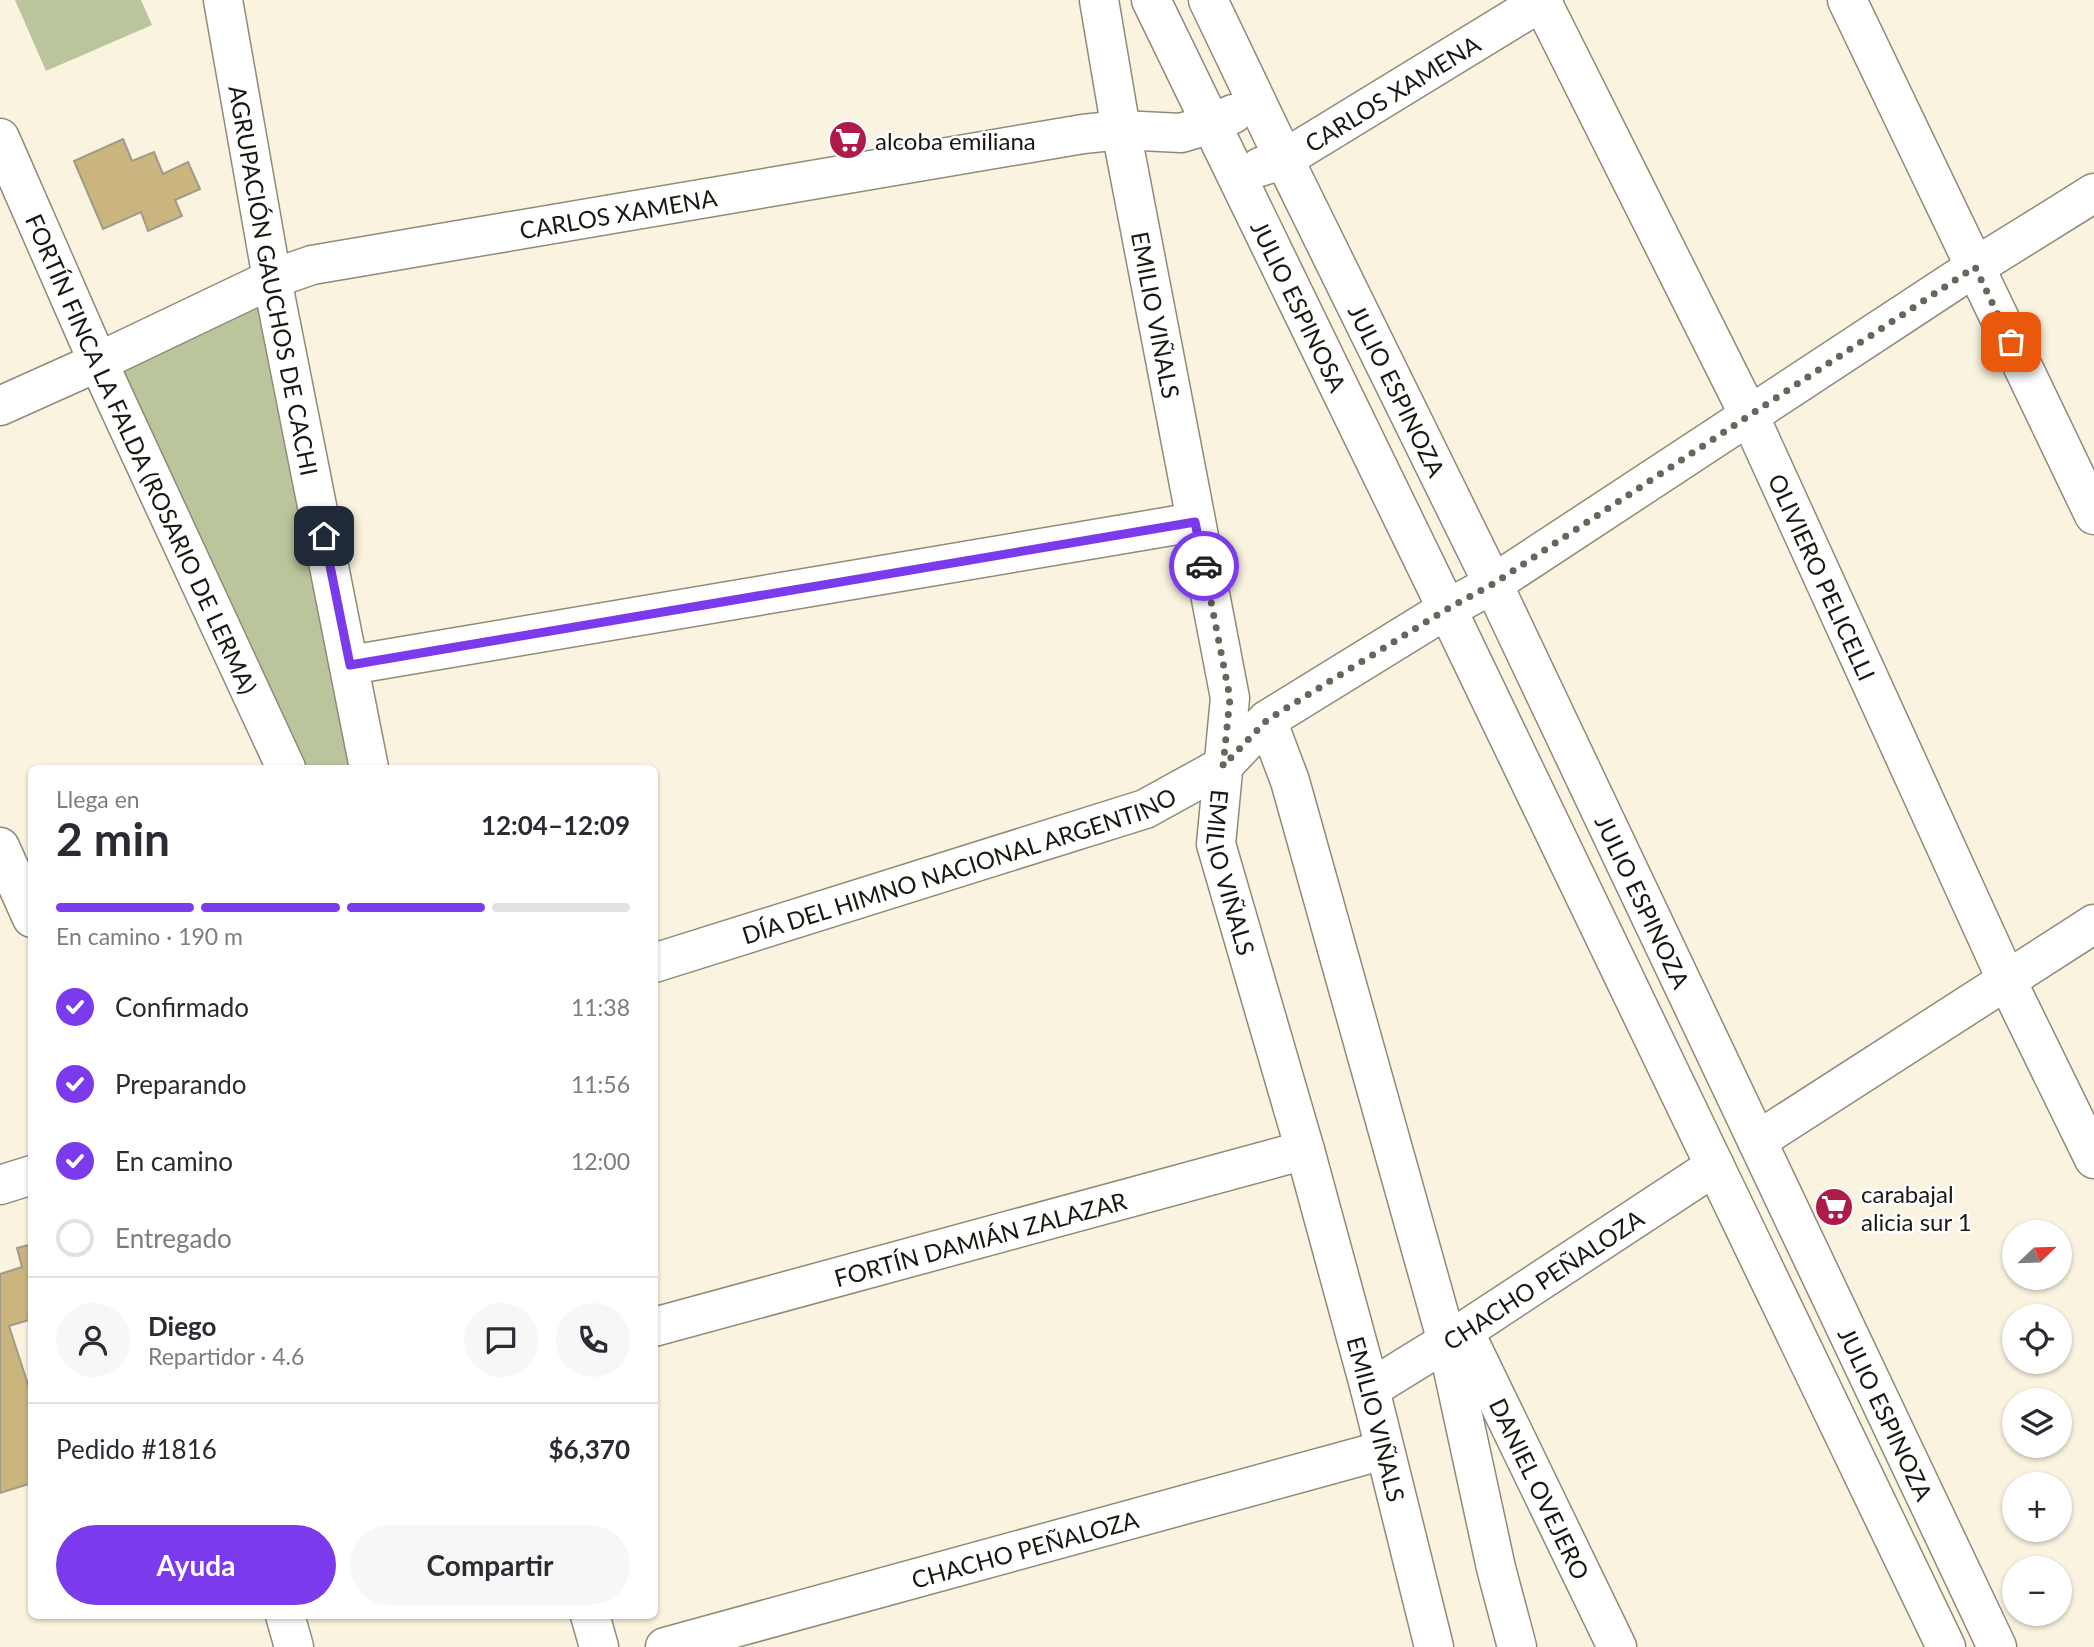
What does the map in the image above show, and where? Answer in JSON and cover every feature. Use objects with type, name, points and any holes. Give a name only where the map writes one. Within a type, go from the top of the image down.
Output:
[{"type":"street","name":"AGRUPACIÓN GAUCHOS DE CACHI","points":[[223,0],[272,279],[368,765]]},
{"type":"street","name":"EMILIO VIÑALS","points":[[1099,0],[1121,130],[1230,698],[1216,844],[1305,1150],[1370,1390],[1434,1647]]},
{"type":"street","name":"JULIO ESPINOSA","points":[[1151,0],[1447,609]]},
{"type":"street","points":[[1208,0],[1284,159]]},
{"type":"street","points":[[1847,0],[2094,515]]},
{"type":"street","name":"CARLOS XAMENA","points":[[1236,174],[1284,159],[1542,1]]},
{"type":"street","name":"OLIVIERO PELICELLI","points":[[1542,1],[1749,415],[2007,981],[2094,1159]]},
{"type":"street","name":"CARLOS XAMENA","points":[[0,406],[272,279],[312,265],[1083,134],[1121,130],[1181,133],[1211,124],[1257,103]]},
{"type":"street","name":"FORTÍN FINCA LA FALDA (ROSARIO DE LERMA)","points":[[0,138],[98,362],[285,765]]},
{"type":"street","name":"JULIO ESPINOZA","points":[[1284,159],[1493,584],[1997,1647]]},
{"type":"street","name":"DÍA DEL HIMNO NACIONAL ARGENTINO","points":[[658,962],[1145,809],[1223,766],[1267,720],[1447,609],[1493,584],[1975,267],[2094,193]]},
{"type":"street","points":[[350,665],[1195,522]]},
{"type":"street","name":"JULIO ESPINOZA","points":[[1447,609],[1946,1647]]},
{"type":"street","points":[[1267,720],[1290,781],[1455,1336],[1496,1568],[1517,1647]]},
{"type":"street","points":[[0,847],[28,909]]},
{"type":"street","points":[[1757,1141],[2094,924]]},
{"type":"street","name":"FORTÍN DAMIÁN ZALAZAR","points":[[658,1326],[1305,1150]]},
{"type":"street","name":"CHACHO PEÑALOZA","points":[[1370,1390],[1715,1166]]},
{"type":"street","points":[[0,1185],[28,1176]]},
{"type":"street","name":"DANIEL OVEJERO","points":[[1455,1336],[1617,1647]]},
{"type":"street","name":"CHACHO PEÑALOZA","points":[[665,1647],[1384,1450]]},
{"type":"street","points":[[286,1619],[294,1647]]},
{"type":"street","points":[[591,1619],[599,1647]]},
{"type":"green space","points":[[15,0],[141,0],[152,25],[46,71]]},
{"type":"green space","points":[[272,279],[367,765],[290,765],[98,362]]},
{"type":"building","points":[[123,139],[132,161],[154,152],[163,174],[188,162],[200,189],[175,200],[182,216],[148,231],[141,212],[103,229],[74,161]]},
{"type":"building","points":[[28,1245],[28,1320],[9,1326],[28,1385],[28,1484],[0,1493],[0,1274],[22,1267],[17,1248]]},
{"type":"way so far","points":[[1204,566],[1230,698],[1223,766],[1267,720],[1447,609],[1493,584],[1975,267],[2011,342]]},
{"type":"place","name":"alcoba emiliana","points":[[848,140]]},
{"type":"place","name":"carabajal alicia sur 1","points":[[1834,1207]]},
{"type":"route","points":[[324,536],[350,665],[1195,522],[1204,566]]}]
